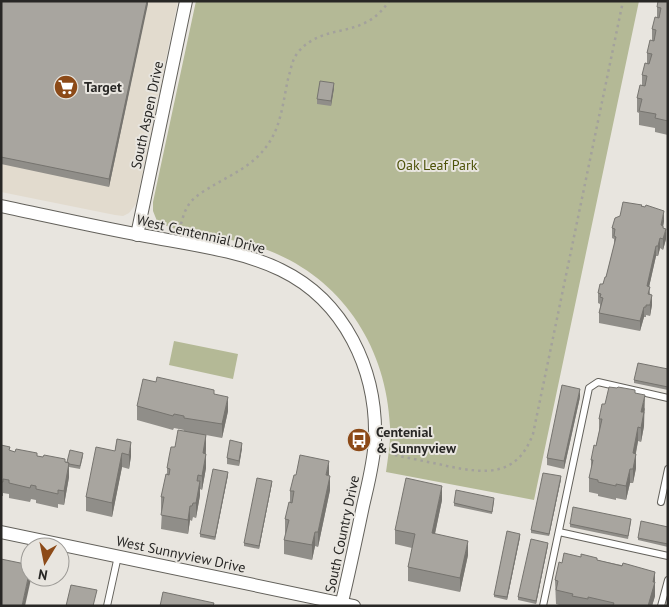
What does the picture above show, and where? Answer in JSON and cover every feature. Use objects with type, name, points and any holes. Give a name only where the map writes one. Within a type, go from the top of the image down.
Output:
[{"type":"street","name":"South Aspen Drive","points":[[138,234],[186,1]]},
{"type":"street","name":"West Centennial Drive","points":[[1,206],[256,260],[282,270],[306,285],[342,321],[362,358],[373,406],[375,438],[371,468]]},
{"type":"street","name":"South Country Drive","points":[[346,605],[371,468]]},
{"type":"street","name":"West Sunnyview Drive","points":[[1,532],[346,605]]},
{"type":"lane","points":[[543,606],[589,388],[598,382],[668,398]]},
{"type":"lane","points":[[662,502],[668,469]]},
{"type":"lane","points":[[559,532],[668,556]]},
{"type":"lane","points":[[107,606],[118,556]]},
{"type":"lane","points":[[661,606],[668,580]]},
{"type":"path","points":[[181,224],[185,210],[194,198],[241,170],[255,160],[266,147],[278,126],[292,63],[298,52],[315,38],[357,28],[371,21],[380,14],[389,1]]},
{"type":"path","points":[[395,455],[463,469],[489,472],[510,465],[520,457],[528,446],[623,1]]},
{"type":"shaded area","name":"Target","points":[[1,1],[178,1],[136,204],[129,213],[123,216],[115,215],[1,192]]},
{"type":"green space","name":"Oak Leaf Park","points":[[196,1],[639,1],[534,500],[386,472],[390,426],[386,394],[378,363],[365,335],[349,310],[328,287],[304,268],[276,254],[245,243],[175,229],[157,221],[153,211],[153,202]]},
{"type":"green space","points":[[174,341],[238,354],[233,379],[169,365]]},
{"type":"building","name":"Target","points":[[1,1],[147,1],[109,179],[1,157]]},
{"type":"building","points":[[658,1],[668,1],[668,121],[655,118],[656,114],[639,111],[642,99],[637,98],[640,85],[645,86],[647,76],[642,75],[645,63],[649,64],[652,54],[647,53],[650,40],[654,41],[656,30],[652,29],[655,17],[659,18],[661,8],[657,7]]},
{"type":"building","points":[[320,81],[334,83],[331,101],[317,99]]},
{"type":"building","points":[[623,202],[645,207],[646,205],[664,211],[661,225],[666,229],[663,239],[660,238],[658,246],[656,246],[647,286],[650,287],[648,294],[652,295],[650,305],[644,307],[640,321],[599,313],[603,298],[598,293],[600,284],[603,284],[606,277],[616,237],[614,236],[615,229],[612,228],[615,218],[620,216]]},
{"type":"building","points":[[638,363],[668,369],[668,387],[634,380]]},
{"type":"building","points":[[157,377],[214,390],[214,394],[228,397],[222,424],[184,418],[184,416],[174,414],[173,416],[137,406],[143,379],[156,382]]},
{"type":"building","points":[[562,385],[580,389],[564,461],[547,458]]},
{"type":"building","points":[[609,387],[635,390],[635,393],[645,395],[641,412],[644,412],[641,428],[638,427],[633,453],[636,454],[633,469],[630,469],[626,486],[616,484],[616,486],[589,478],[594,445],[596,446],[602,419],[599,419],[602,404],[605,404]]},
{"type":"building","points":[[178,430],[206,435],[203,453],[206,454],[202,476],[198,475],[197,481],[200,481],[196,503],[190,506],[188,520],[161,515],[164,497],[161,497],[166,474],[169,475],[170,469],[167,468],[171,447],[175,447]]},
{"type":"building","points":[[117,439],[131,442],[129,455],[122,453],[112,503],[86,497],[96,447],[115,451]]},
{"type":"building","points":[[230,440],[242,443],[239,461],[227,458]]},
{"type":"building","points":[[1,445],[10,447],[9,450],[15,452],[16,449],[37,453],[37,456],[43,457],[44,455],[65,459],[65,462],[69,463],[64,491],[58,490],[58,494],[36,489],[36,486],[31,485],[30,488],[9,483],[9,480],[3,479],[3,482],[1,482]]},
{"type":"building","points":[[70,450],[83,453],[80,466],[67,462]]},
{"type":"building","points":[[300,455],[329,461],[326,475],[330,476],[318,532],[315,532],[312,545],[284,540],[289,520],[285,519],[289,502],[292,503],[294,491],[290,491]]},
{"type":"building","points":[[213,469],[228,472],[215,537],[200,534]]},
{"type":"building","points":[[543,473],[561,476],[549,534],[531,530]]},
{"type":"building","points":[[257,478],[272,481],[259,546],[244,543]]},
{"type":"building","points":[[406,478],[442,486],[432,533],[468,541],[460,578],[408,567],[415,534],[395,530]]},
{"type":"building","points":[[456,490],[494,498],[492,512],[454,503]]},
{"type":"building","points":[[573,507],[631,519],[628,536],[570,524]]},
{"type":"building","points":[[641,521],[668,527],[668,544],[638,538]]},
{"type":"building","points":[[507,531],[520,534],[507,597],[494,595]]},
{"type":"building","points":[[531,539],[548,543],[536,601],[518,597]]},
{"type":"building","points":[[564,553],[581,557],[581,554],[597,558],[597,560],[622,566],[623,563],[655,572],[653,582],[655,582],[648,606],[617,606],[613,605],[614,603],[588,597],[588,599],[572,596],[573,594],[556,590],[558,581],[555,580],[559,562],[562,563]]},
{"type":"building","points":[[1,559],[20,563],[20,587],[26,587],[22,606],[1,606]]},
{"type":"building","points":[[71,585],[97,590],[93,606],[66,606]]},
{"type":"building","points":[[163,592],[214,603],[213,606],[160,606]]},
{"type":"place","name":"Target","points":[[66,87]]},
{"type":"place","name":"Centenial & Sunnyview","points":[[359,440]]}]
